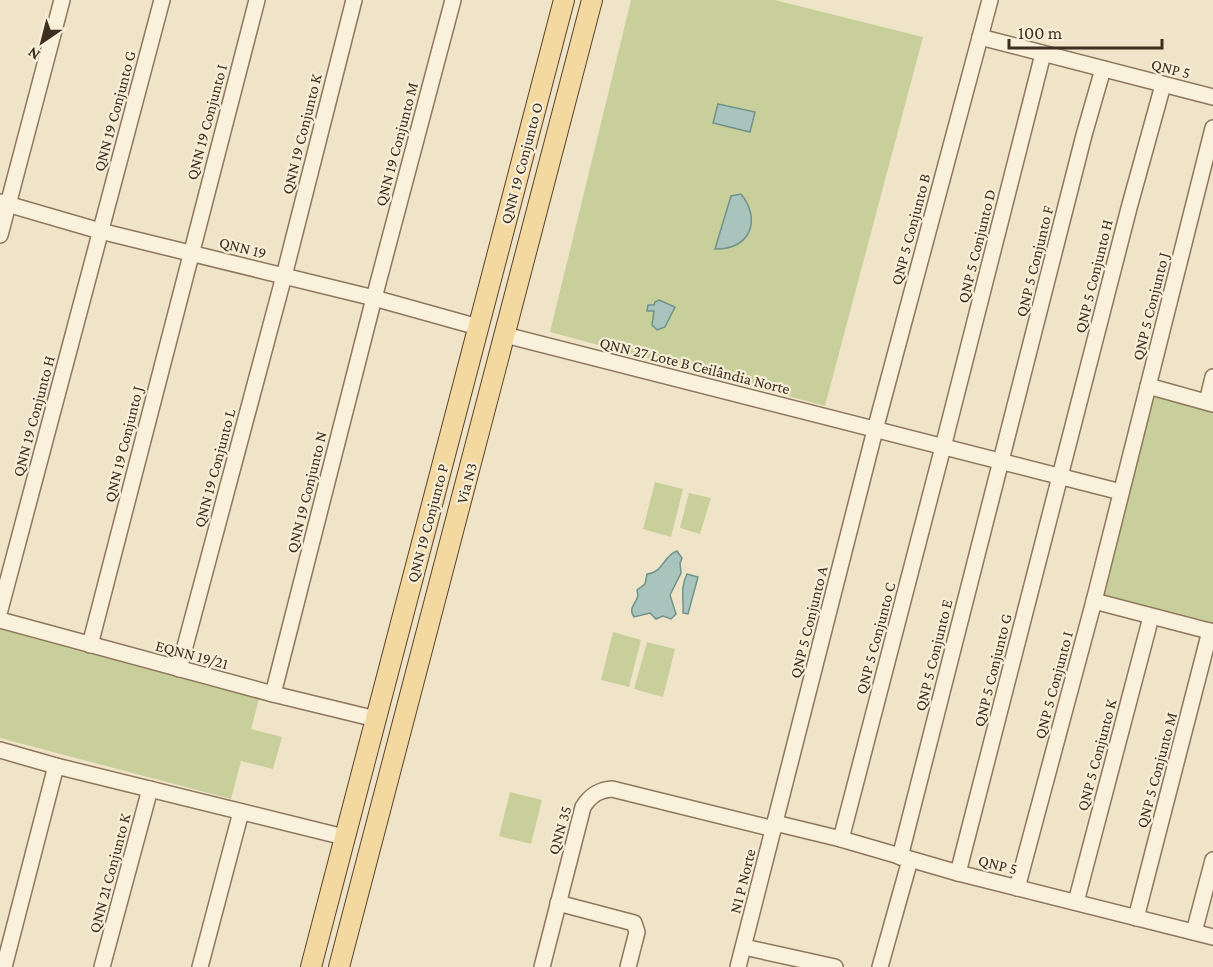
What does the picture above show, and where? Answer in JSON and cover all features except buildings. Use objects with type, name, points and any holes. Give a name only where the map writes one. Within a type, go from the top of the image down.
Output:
[{"type":"main road","name":"QNN 19 Conjunto O","points":[[478,327],[564,0]]},
{"type":"main road","points":[[569,90],[565,95],[558,97],[552,94],[549,87],[572,0]]},
{"type":"main road","name":"Via N3","points":[[339,967],[592,0]]},
{"type":"main road","points":[[512,308],[515,267],[553,121],[552,114],[547,110],[538,110],[534,115]]},
{"type":"main road","name":"QNN 19 Conjunto P","points":[[376,718],[478,327]]},
{"type":"main road","points":[[448,442],[447,474],[428,542],[429,549],[435,554],[445,553],[449,548]]},
{"type":"main road","points":[[412,690],[418,636],[434,576],[430,569],[424,566],[418,568],[414,574]]},
{"type":"main road","points":[[311,967],[376,718]]},
{"type":"main road","points":[[318,967],[341,883],[343,842]]},
{"type":"street","points":[[0,235],[4,203],[62,0]]},
{"type":"street","name":"QNN 19 Conjunto G","points":[[100,231],[162,0]]},
{"type":"street","name":"QNN 19 Conjunto I","points":[[190,253],[257,0]]},
{"type":"street","name":"QNN 19 Conjunto K","points":[[284,276],[354,0]]},
{"type":"street","name":"QNN 19 Conjunto M","points":[[374,298],[453,0]]},
{"type":"street","points":[[980,0],[982,30]]},
{"type":"street","points":[[982,30],[990,0]]},
{"type":"street","name":"QNP 5","points":[[982,30],[1043,54],[1213,97]]},
{"type":"street","name":"QNP 5 Conjunto B","points":[[875,430],[982,30]]},
{"type":"street","name":"QNP 5 Conjunto D","points":[[944,447],[1043,54]]},
{"type":"street","name":"QNP 5 Conjunto F","points":[[1001,462],[1084,135],[1103,69]]},
{"type":"street","name":"QNP 5 Conjunto H","points":[[1061,476],[1163,85]]},
{"type":"street","name":"QNP 5 Conjunto J","points":[[1121,492],[1213,128]]},
{"type":"street","name":"QNN 19","points":[[4,203],[100,231],[374,298],[478,327]]},
{"type":"street","name":"QNN 19 Conjunto H","points":[[0,610],[100,231]]},
{"type":"street","name":"QNN 19 Conjunto J","points":[[90,645],[190,253]]},
{"type":"street","name":"QNN 19 Conjunto L","points":[[179,669],[284,276]]},
{"type":"street","name":"QNN 19 Conjunto N","points":[[273,694],[374,298]]},
{"type":"street","name":"QNN 27 Lote B Ceilândia Norte","points":[[505,335],[875,430]]},
{"type":"street","points":[[1148,386],[1210,403],[1213,377]]},
{"type":"street","points":[[875,430],[1121,492]]},
{"type":"street","name":"QNP 5 Conjunto A","points":[[774,826],[875,430]]},
{"type":"street","name":"QNP 5 Conjunto C","points":[[841,839],[944,447]]},
{"type":"street","name":"QNP 5 Conjunto E","points":[[880,967],[1001,462]]},
{"type":"street","name":"QNP 5 Conjunto G","points":[[958,873],[1061,476]]},
{"type":"street","name":"QNP 5 Conjunto I","points":[[1017,888],[1121,492]]},
{"type":"street","points":[[1094,601],[1212,632]]},
{"type":"street","name":"QNP 5 Conjunto K","points":[[1076,902],[1151,616]]},
{"type":"street","name":"EQNN 19/21","points":[[0,620],[273,694],[376,718]]},
{"type":"street","name":"QNP 5 Conjunto M","points":[[1136,918],[1212,632]]},
{"type":"street","points":[[0,750],[241,812],[343,842]]},
{"type":"street","points":[[4,967],[56,766]]},
{"type":"street","name":"QNN 21 Conjunto K","points":[[102,967],[150,789]]},
{"type":"street","name":"QNN 35","points":[[558,903],[583,807],[588,799],[605,789],[774,826]]},
{"type":"street","points":[[200,967],[241,812]]},
{"type":"street","name":"QNP 5","points":[[774,826],[841,839],[958,873],[1213,937]]},
{"type":"street","name":"N1 P Norte","points":[[738,967],[774,826]]},
{"type":"street","points":[[1194,933],[1213,860]]},
{"type":"street","points":[[542,967],[558,903],[634,923],[637,932],[628,967]]},
{"type":"street","points":[[744,947],[808,964],[835,967]]},
{"type":"green space","points":[[631,0],[775,0],[923,37],[825,406],[550,332]]},
{"type":"green space","points":[[1151,396],[1213,412],[1213,625],[1100,596]]},
{"type":"green space","points":[[655,482],[683,489],[671,537],[643,529]]},
{"type":"green space","points":[[689,493],[711,498],[700,534],[680,528]]},
{"type":"green space","points":[[0,626],[260,695],[251,729],[282,737],[273,769],[241,761],[231,799],[0,738]]},
{"type":"green space","points":[[613,632],[641,640],[629,687],[601,680]]},
{"type":"green space","points":[[647,642],[675,649],[663,697],[634,689]]},
{"type":"green space","points":[[510,792],[542,800],[531,844],[499,836]]},
{"type":"water","points":[[718,104],[755,112],[750,132],[713,123]]},
{"type":"water","points":[[741,194],[751,214],[749,232],[737,244],[715,249],[731,196]]},
{"type":"water","points":[[659,300],[675,307],[665,327],[657,330],[652,325],[654,311],[647,311],[648,305],[654,305]]},
{"type":"water","points":[[677,551],[682,558],[681,573],[670,595],[676,614],[671,619],[663,616],[656,619],[650,613],[634,617],[632,609],[638,596],[637,590],[645,584],[647,574],[660,568],[672,553]]},
{"type":"water","points":[[687,574],[698,577],[688,614],[683,613],[683,589]]}]
